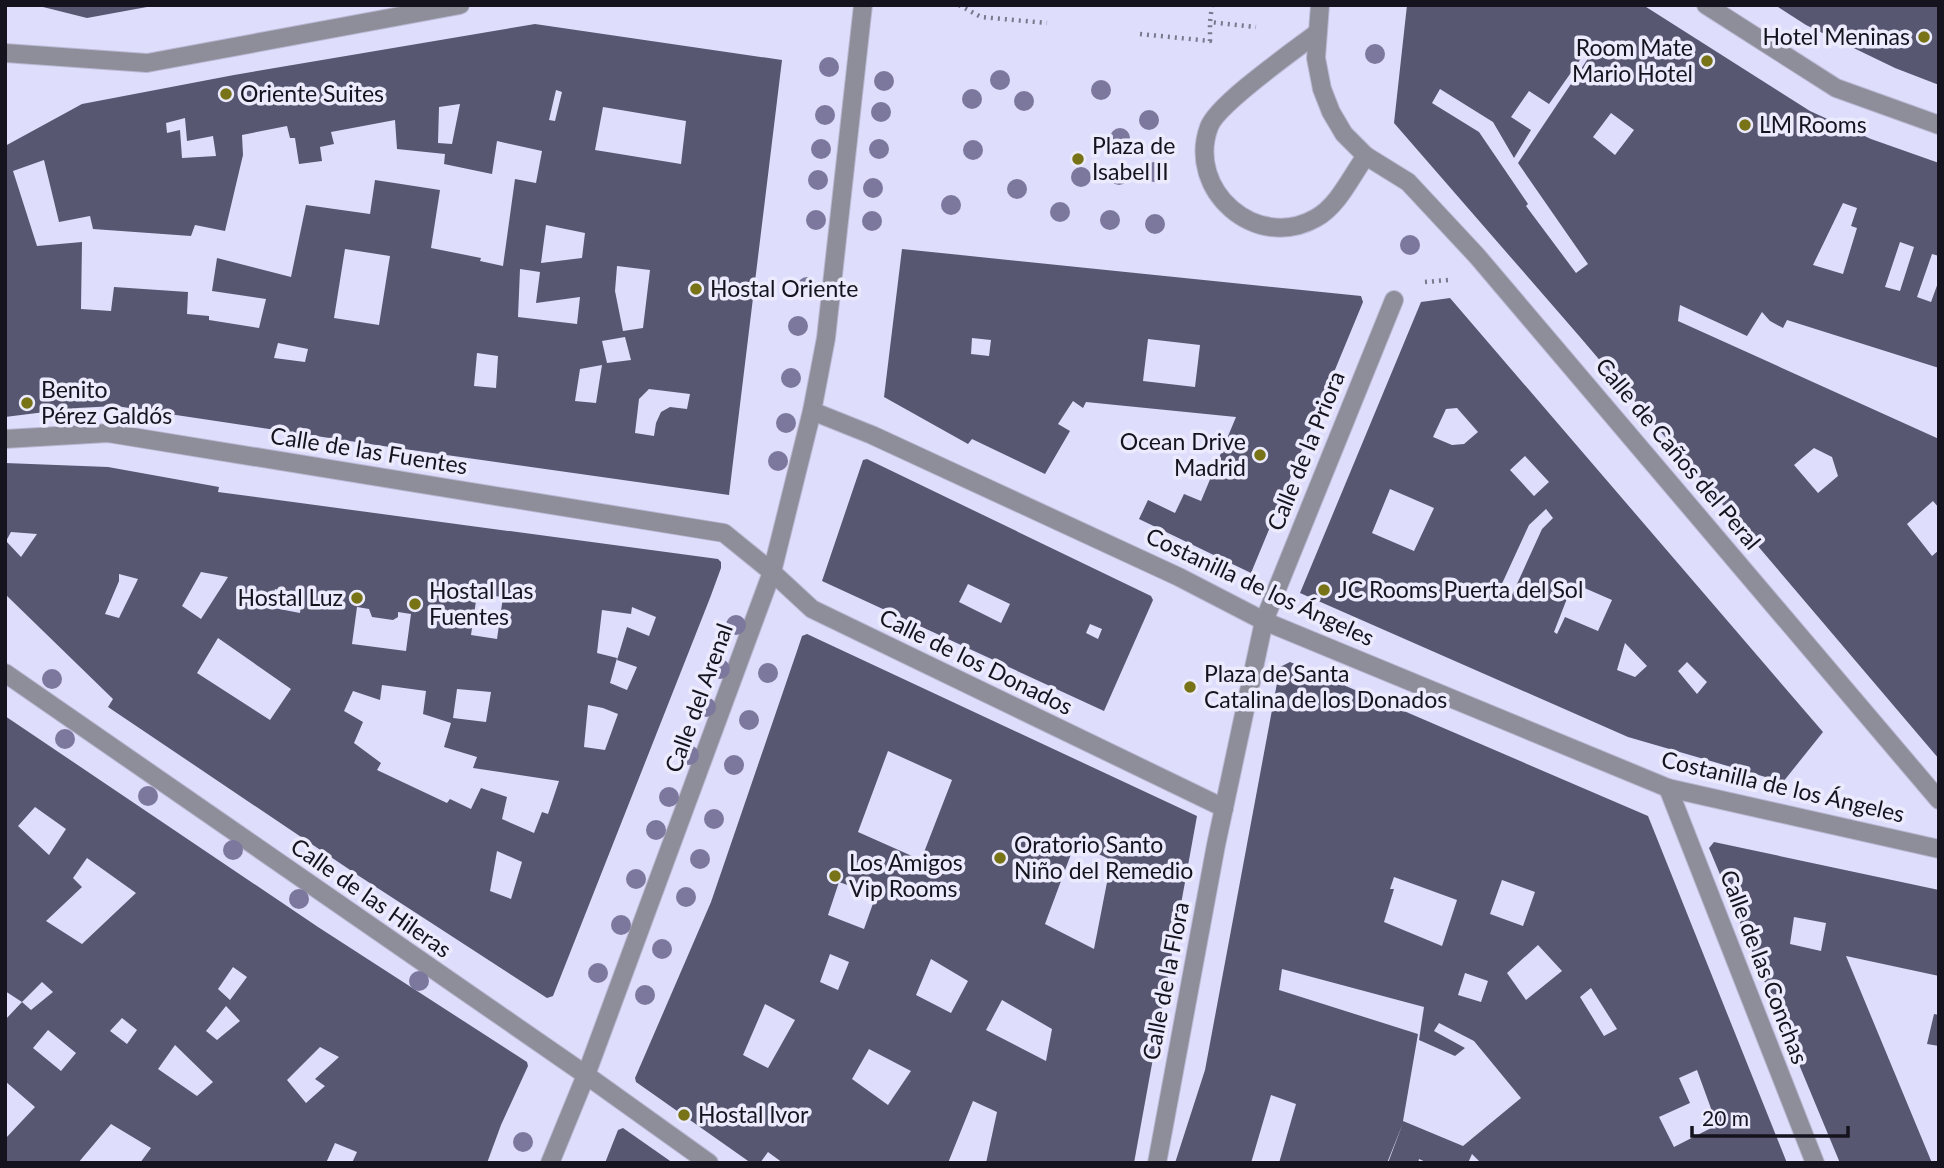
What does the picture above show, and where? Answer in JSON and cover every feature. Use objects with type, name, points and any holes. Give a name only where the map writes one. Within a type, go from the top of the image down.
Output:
[{"type":"street","points":[[5,53],[147,62],[460,5]]},
{"type":"street","name":"Calle del Arenal","points":[[550,1163],[586,1075],[772,572],[812,411],[827,338],[863,5]]},
{"type":"street","points":[[1317,33],[1221,108],[1209,125],[1205,148],[1208,174],[1219,197],[1237,216],[1257,225],[1298,225],[1316,218],[1331,205],[1366,156],[1344,134],[1322,89],[1318,69],[1317,33],[1320,5]]},
{"type":"street","points":[[1706,5],[1836,88],[1939,125]]},
{"type":"street","name":"Calle de Caños del Peral","points":[[1366,156],[1408,182],[1477,256],[1939,800]]},
{"type":"street","name":"Calle de la Priora","points":[[1264,621],[1394,300]]},
{"type":"street","name":"Costanilla de los Ángeles","points":[[812,411],[872,435],[1180,577],[1264,621],[1668,788],[1939,849]]},
{"type":"street","name":"Calle de las Fuentes","points":[[5,439],[108,433],[724,533]]},
{"type":"street","name":"Calle de los Donados","points":[[724,533],[812,609],[1224,808]]},
{"type":"street","points":[[1224,808],[1264,621]]},
{"type":"street","name":"Calle de las Hileras","points":[[5,673],[709,1163]]},
{"type":"street","name":"Calle de las Conchas","points":[[1668,788],[1815,1163]]},
{"type":"street","name":"Calle de la Flora","points":[[1157,1163],[1224,808]]},
{"type":"path","points":[[959,5],[981,17],[1047,23]]},
{"type":"path","points":[[1140,34],[1210,41],[1212,5]]},
{"type":"path","points":[[1210,22],[1256,27]]},
{"type":"building","points":[[35,5],[147,5],[147,7],[87,18]]},
{"type":"building","points":[[1407,5],[1643,5],[1810,111],[1871,139],[1939,163],[1939,256],[1932,254],[1917,297],[1931,302],[1939,280],[1939,368],[1787,320],[1783,328],[1770,321],[1762,312],[1747,336],[1680,305],[1678,321],[1939,439],[1939,508],[1933,501],[1907,524],[1932,556],[1939,550],[1939,759],[1580,337],[1394,123]],"holes":[[[1584,54],[1589,57],[1518,163],[1588,264],[1576,273],[1526,206],[1528,204],[1479,132],[1432,103],[1440,89],[1493,122],[1514,158],[1531,130],[1511,117],[1529,91],[1549,104]],[[1611,113],[1634,130],[1615,155],[1593,137]],[[1843,203],[1857,208],[1851,226],[1857,228],[1843,274],[1813,265]],[[1900,242],[1914,247],[1900,291],[1885,287]],[[1814,448],[1832,457],[1838,476],[1818,493],[1794,465]]]},
{"type":"building","points":[[1775,5],[1939,5],[1939,85],[1895,68],[1806,25]]},
{"type":"building","points":[[535,24],[782,60],[729,495],[116,406],[5,417],[5,146],[82,104],[234,75]],"holes":[[[556,90],[562,92],[555,121],[549,120]],[[460,104],[452,144],[438,143],[439,107]],[[603,107],[686,121],[681,164],[595,150]],[[185,118],[187,141],[213,136],[216,156],[182,158],[180,130],[167,133],[166,123]],[[395,120],[397,149],[445,154],[444,164],[492,174],[497,141],[542,151],[536,183],[515,179],[503,266],[480,261],[481,258],[431,248],[440,190],[375,180],[370,214],[306,205],[291,277],[217,258],[212,291],[266,299],[259,328],[209,320],[209,316],[187,314],[188,292],[114,287],[111,311],[81,309],[82,242],[37,246],[13,171],[44,160],[59,222],[90,216],[93,229],[191,236],[195,225],[225,231],[243,155],[242,135],[287,126],[290,138],[295,138],[299,164],[322,161],[320,147],[334,144],[331,132]],[[546,225],[585,233],[582,258],[541,263]],[[345,249],[390,256],[379,325],[334,318]],[[617,266],[650,270],[643,328],[623,331],[615,291]],[[520,269],[540,272],[536,303],[580,297],[577,324],[518,317]],[[625,337],[631,360],[607,363],[602,341]],[[278,343],[308,349],[305,362],[274,358]],[[477,353],[498,356],[496,388],[474,386]],[[602,365],[596,403],[575,401],[580,369]],[[649,389],[690,394],[687,409],[670,407],[661,412],[654,436],[635,433],[639,399]]]},
{"type":"building","points":[[902,249],[1361,296],[1363,302],[1251,573],[1139,519],[1148,500],[1175,513],[1184,494],[1201,501],[1236,417],[1086,402],[1083,408],[1073,401],[1058,424],[1070,431],[1045,474],[972,439],[968,444],[884,397]],"holes":[[[972,338],[991,340],[989,356],[971,354]],[[1148,339],[1200,345],[1195,387],[1143,381]]]},
{"type":"building","points":[[1450,298],[1823,732],[1783,782],[1628,737],[1300,593],[1421,302]],"holes":[[[1457,408],[1478,432],[1464,444],[1452,445],[1433,437],[1446,409]],[[1525,456],[1549,482],[1534,496],[1510,470]],[[1390,489],[1434,508],[1414,551],[1372,533]],[[1546,509],[1553,518],[1542,529],[1512,595],[1500,588],[1529,525]],[[1573,583],[1612,600],[1598,631],[1565,617],[1557,634],[1554,632]],[[1625,643],[1647,666],[1635,677],[1617,670]],[[1687,662],[1707,682],[1697,694],[1678,671]]]},
{"type":"building","points":[[867,459],[1151,596],[1153,600],[1104,711],[822,581],[863,460]],"holes":[[[968,584],[1010,604],[1001,623],[959,602]],[[1090,624],[1102,629],[1098,639],[1086,633]]]},
{"type":"building","points":[[5,463],[108,467],[219,487],[218,492],[718,559],[721,562],[710,598],[553,996],[547,998],[359,876],[108,707],[113,699],[5,594]],"holes":[[[11,532],[37,534],[21,557],[6,541]],[[201,572],[228,577],[201,619],[182,606]],[[119,574],[138,579],[119,618],[105,614],[119,581]],[[275,589],[302,595],[300,613],[269,607]],[[477,594],[503,597],[497,639],[471,635]],[[357,607],[369,609],[372,617],[393,620],[398,617],[398,612],[411,614],[406,651],[352,644]],[[632,607],[656,617],[649,636],[627,627],[617,660],[637,667],[627,690],[610,683],[617,658],[597,653],[602,610],[631,614]],[[218,638],[291,689],[270,720],[197,673]],[[382,685],[426,691],[423,714],[451,723],[444,747],[477,757],[473,768],[559,781],[548,814],[542,812],[534,833],[502,819],[507,797],[481,788],[471,809],[450,799],[447,803],[377,770],[381,763],[354,743],[363,722],[344,711],[353,691],[380,700]],[[457,689],[491,692],[486,722],[453,718]],[[588,705],[618,714],[605,750],[584,747]],[[497,851],[522,862],[511,899],[490,891]]]},
{"type":"building","points":[[807,634],[1197,816],[1134,1163],[986,1163],[997,1112],[973,1101],[948,1163],[783,1163],[768,1152],[760,1163],[751,1163],[636,1082],[635,1078],[711,902],[802,636]],"holes":[[[888,751],[952,780],[921,860],[858,832]],[[1084,847],[1107,858],[1109,872],[1094,949],[1045,924],[1071,854]],[[839,882],[876,895],[864,929],[828,915]],[[830,954],[849,962],[838,990],[820,982]],[[931,959],[968,981],[951,1013],[916,995]],[[1002,1000],[1052,1029],[1046,1061],[986,1030]],[[765,1004],[795,1020],[768,1068],[743,1055]],[[869,1049],[911,1071],[888,1105],[852,1079]]]},
{"type":"building","points":[[1290,662],[1648,816],[1787,1163],[1481,1163],[1472,1154],[1468,1163],[1428,1163],[1419,1159],[1418,1163],[1388,1163],[1403,1123],[1387,1163],[1279,1163],[1296,1104],[1271,1095],[1251,1163],[1175,1163],[1205,1070],[1280,667]],"holes":[[[1394,877],[1457,900],[1442,946],[1384,922],[1394,889],[1390,889]],[[1502,880],[1535,892],[1523,926],[1490,914]],[[1538,945],[1562,971],[1526,1000],[1507,973]],[[1282,969],[1424,1007],[1419,1040],[1455,1056],[1465,1048],[1434,1031],[1439,1023],[1474,1041],[1521,1098],[1463,1146],[1403,1121],[1418,1034],[1279,990]],[[1465,973],[1488,981],[1481,1002],[1458,995]],[[1591,988],[1617,1029],[1604,1036],[1580,997]],[[1697,1070],[1717,1125],[1674,1147],[1659,1117],[1690,1103],[1679,1078]]]},
{"type":"building","points":[[5,716],[318,927],[527,1062],[528,1066],[487,1163],[352,1163],[357,1152],[335,1143],[326,1163],[140,1163],[151,1148],[111,1124],[78,1163],[5,1163],[5,1139],[35,1107],[5,1081],[5,1020],[22,1002],[5,991]],"holes":[[[35,807],[66,829],[49,855],[18,826]],[[87,858],[136,893],[82,944],[46,921],[82,887],[73,878]],[[233,967],[247,977],[230,1000],[218,989]],[[42,982],[53,992],[31,1010],[22,1002]],[[226,1006],[240,1021],[217,1040],[206,1031]],[[122,1018],[137,1030],[127,1044],[110,1031]],[[48,1030],[76,1053],[61,1071],[33,1048]],[[175,1045],[213,1082],[197,1096],[158,1069]],[[320,1047],[339,1057],[315,1079],[325,1086],[306,1103],[287,1080]]]},
{"type":"building","points":[[1714,842],[1939,890],[1939,976],[1846,956],[1932,1163],[1840,1163],[1709,848]],"holes":[[[1794,917],[1826,923],[1821,951],[1790,944]]]},
{"type":"building","points":[[1934,1014],[1939,1015],[1939,1046],[1927,1044]]},
{"type":"building","points":[[623,1128],[673,1163],[605,1163],[618,1130]]},
{"type":"place","name":"Hotel Meninas","points":[[1924,37]]},
{"type":"place","name":"Room Mate Mario Hotel","points":[[1707,61]]},
{"type":"place","name":"Oriente Suites","points":[[226,94]]},
{"type":"place","name":"LM Rooms","points":[[1745,125]]},
{"type":"place","name":"Plaza de Isabel II","points":[[1078,159]]},
{"type":"place","name":"Hostal Oriente","points":[[696,289]]},
{"type":"place","name":"Benito Pérez Galdós","points":[[27,403]]},
{"type":"place","name":"Ocean Drive Madrid","points":[[1260,455]]},
{"type":"place","name":"JC Rooms Puerta del Sol","points":[[1324,590]]},
{"type":"place","name":"Hostal Luz","points":[[357,598]]},
{"type":"place","name":"Hostal Las Fuentes","points":[[415,604]]},
{"type":"place","name":"Plaza de Santa Catalina de los Donados","points":[[1190,687]]},
{"type":"place","name":"Oratorio Santo Niño del Remedio","points":[[1000,858]]},
{"type":"place","name":"Los Amigos Vip Rooms","points":[[835,876]]},
{"type":"place","name":"Hostal Ivor","points":[[684,1115]]}]
